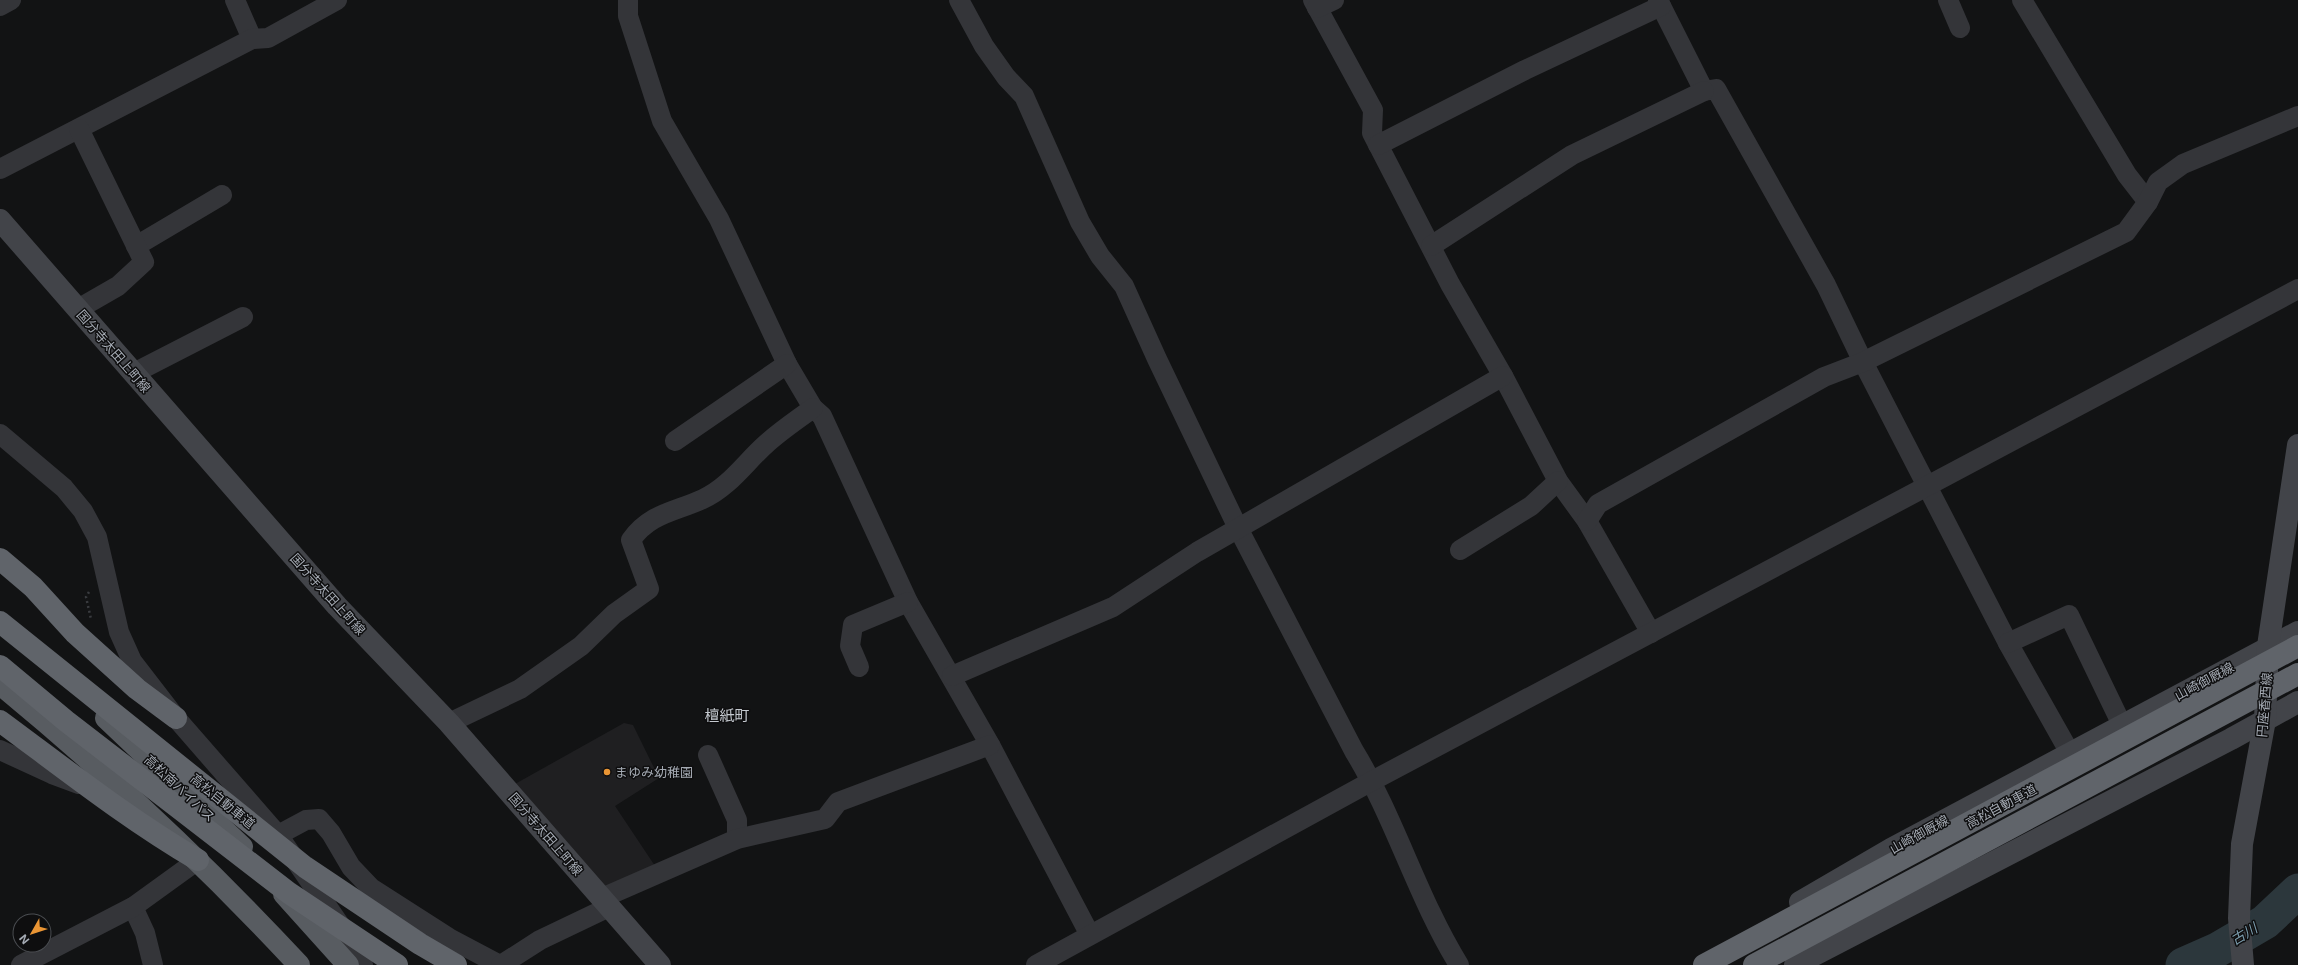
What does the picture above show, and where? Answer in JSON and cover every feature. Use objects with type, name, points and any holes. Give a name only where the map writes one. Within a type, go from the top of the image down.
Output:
[{"type":"highway","points":[[0,559],[33,587],[75,633],[137,689],[176,718]]},
{"type":"highway","name":"高松南バイパス","points":[[0,622],[34,651],[235,840],[348,965]]},
{"type":"highway","name":"高松自動車道","points":[[0,622],[305,867],[420,944],[456,965]]},
{"type":"highway","name":"高松自動車道","points":[[1704,965],[2298,646]]},
{"type":"highway","points":[[0,666],[66,721],[289,893],[397,965]]},
{"type":"highway","name":"高松自動車道","points":[[1754,965],[2298,674]]},
{"type":"highway","points":[[0,684],[58,732],[198,860],[299,965]]},
{"type":"highway","points":[[0,721],[89,788],[165,841],[198,860]]},
{"type":"main road","name":"国分寺太田上町線","points":[[0,220],[337,606],[449,723],[660,965]]},
{"type":"main road","name":"円座香西線","points":[[2243,961],[2239,918],[2242,844],[2265,720],[2268,646],[2298,445]]},
{"type":"main road","name":"山崎御厩線","points":[[1692,965],[1891,849],[2268,646],[2298,632]]},
{"type":"main road","points":[[1795,965],[2232,739],[2298,702]]},
{"type":"street","points":[[0,6],[11,0]]},
{"type":"street","points":[[235,0],[252,39]]},
{"type":"street","points":[[628,0],[628,16],[662,121],[719,219],[787,364],[813,408],[822,416],[826,423],[908,602],[952,676],[990,745],[1090,935]]},
{"type":"street","points":[[959,0],[984,46],[1006,77],[1024,96],[1080,222],[1100,256],[1124,286],[1157,359],[1238,528],[1354,751],[1372,781],[1430,910],[1459,965]]},
{"type":"street","points":[[1948,0],[1960,28]]},
{"type":"street","points":[[2022,0],[2128,175],[2148,202]]},
{"type":"street","points":[[0,169],[252,39],[268,38],[326,3]]},
{"type":"street","points":[[1322,3],[1374,110],[1372,133],[1378,145],[1558,481],[1587,521],[1651,633]]},
{"type":"street","points":[[1378,145],[1660,3],[1704,91]]},
{"type":"street","points":[[1431,246],[1572,155],[1704,91],[1716,89],[1826,285],[1862,362],[1928,486],[2008,643],[2070,753]]},
{"type":"street","points":[[1587,521],[1598,504],[1824,377],[1862,362],[2126,232],[2148,202],[2158,182],[2183,164],[2298,116]]},
{"type":"street","points":[[78,309],[118,286],[144,262],[79,129]]},
{"type":"street","points":[[136,246],[222,196]]},
{"type":"street","points":[[1036,965],[1372,781],[2298,289]]},
{"type":"street","points":[[134,373],[243,317]]},
{"type":"street","points":[[675,441],[787,364]]},
{"type":"street","points":[[952,676],[1113,607],[1238,528],[1503,376]]},
{"type":"street","points":[[449,723],[520,689],[581,646],[614,614],[649,589],[631,540],[640,526],[670,510],[704,499],[731,480],[765,445],[813,408]]},
{"type":"street","points":[[0,434],[64,488],[83,511],[97,536],[119,632],[132,661],[176,718],[278,835],[353,944],[363,965]]},
{"type":"street","points":[[1460,550],[1531,506],[1558,481]]},
{"type":"street","points":[[859,667],[850,646],[853,625],[908,602]]},
{"type":"street","points":[[2008,643],[2069,614],[2122,725]]},
{"type":"street","points":[[278,835],[306,820],[319,819],[331,833],[351,867],[371,888],[450,938],[500,965],[605,902],[737,840],[825,819],[838,802],[990,745]]},
{"type":"street","points":[[0,750],[52,774],[89,788]]},
{"type":"street","points":[[708,755],[737,820],[737,840]]},
{"type":"street","points":[[22,965],[133,907],[198,860]]},
{"type":"street","points":[[133,907],[145,933],[152,965]]},
{"type":"shaded area","points":[[624,723],[633,725],[659,778],[615,806],[655,866],[606,891],[515,784]]},
{"type":"waterway","name":"古川","points":[[2183,965],[2217,950],[2265,922],[2298,891]]},
{"type":"place","name":"まゆみ幼稚園","points":[[607,772]]},
{"type":"district","name":"檀紙町","points":[[727,716]]}]
